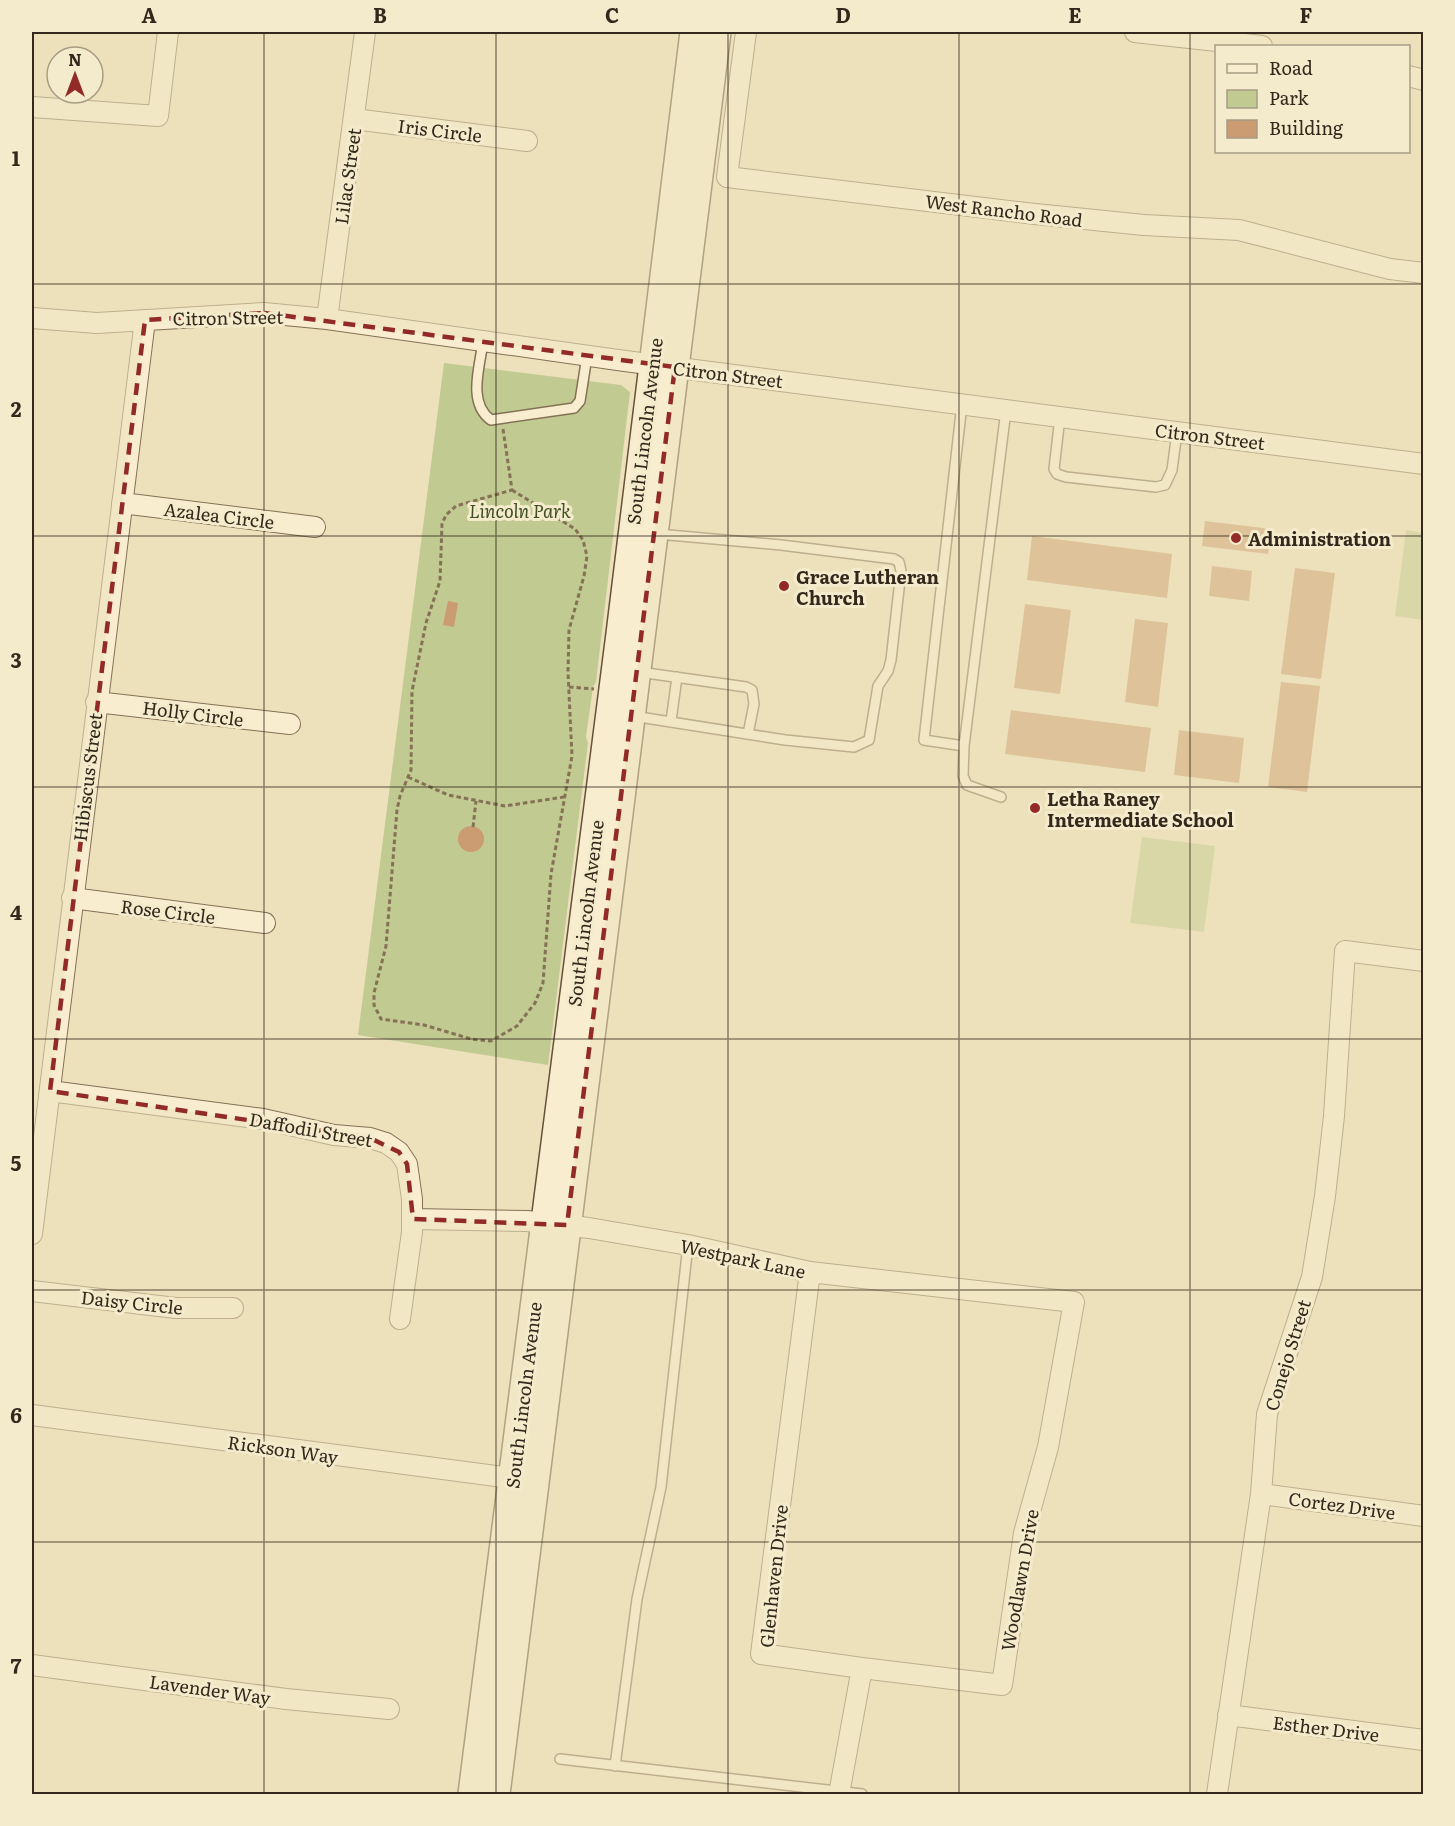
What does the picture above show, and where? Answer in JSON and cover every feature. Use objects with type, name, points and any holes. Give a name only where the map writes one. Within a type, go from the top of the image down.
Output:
[{"type":"main road","name":"South Lincoln Avenue","points":[[472,1794],[523,1480],[556,1224],[663,366],[694,32]]},
{"type":"main road","name":"South Lincoln Avenue","points":[[556,1224],[633,716],[655,534],[663,366],[717,32]]},
{"type":"main road","name":"South Lincoln Avenue","points":[[496,1794],[523,1480]]},
{"type":"street","points":[[32,107],[158,116],[168,32]]},
{"type":"street","name":"Lilac Street","points":[[327,320],[365,32]]},
{"type":"street","name":"West Rancho Road","points":[[746,32],[727,177],[1035,214],[1144,225],[1239,230],[1390,269],[1424,273]]},
{"type":"street","points":[[1135,32],[1253,45]]},
{"type":"street","name":"Iris Circle","points":[[354,119],[527,141]]},
{"type":"street","name":"Citron Street","points":[[32,318],[97,323],[264,313],[1424,464]]},
{"type":"street","name":"Hibiscus Street","points":[[32,1234],[145,320]]},
{"type":"street","name":"Azalea Circle","points":[[122,503],[315,527]]},
{"type":"street","name":"Holly Circle","points":[[96,702],[290,724]]},
{"type":"street","name":"Rose Circle","points":[[72,898],[265,923]]},
{"type":"street","name":"Conejo Street","points":[[1217,1794],[1261,1494],[1267,1414],[1312,1277],[1334,1116],[1345,951],[1424,961]]},
{"type":"street","name":"Daffodil Street","points":[[50,1091],[263,1119],[334,1135],[370,1138],[386,1143],[399,1152],[407,1164],[412,1219],[400,1319]]},
{"type":"street","name":"Westpark Lane","points":[[412,1219],[556,1224],[688,1245],[810,1272],[1074,1302]]},
{"type":"street","name":"Glenhaven Drive","points":[[810,1272],[761,1654],[862,1668]]},
{"type":"street","name":"Daisy Circle","points":[[32,1291],[176,1308],[233,1308]]},
{"type":"street","name":"Woodlawn Drive","points":[[862,1668],[1002,1685],[1024,1533],[1048,1447],[1074,1302]]},
{"type":"street","name":"Rickson Way","points":[[32,1415],[523,1480]]},
{"type":"street","name":"Cortez Drive","points":[[1261,1494],[1424,1516]]},
{"type":"street","name":"Lavender Way","points":[[32,1665],[286,1699],[389,1709]]},
{"type":"street","points":[[839,1793],[862,1668]]},
{"type":"street","name":"Esther Drive","points":[[1228,1715],[1424,1740]]},
{"type":"lane","points":[[483,342],[476,393],[487,417],[491,420],[574,408],[580,401],[587,356]]},
{"type":"lane","points":[[962,405],[924,740],[964,746]]},
{"type":"lane","points":[[1001,797],[968,785],[963,776],[964,746],[1006,410]]},
{"type":"lane","points":[[1060,417],[1054,469],[1057,474],[1066,477],[1156,487],[1165,485],[1172,470],[1177,432]]},
{"type":"lane","points":[[633,716],[748,734],[854,747],[869,740],[878,686],[888,671],[891,660],[901,567],[894,559],[655,534]]},
{"type":"lane","points":[[638,672],[746,687],[752,690],[754,704],[748,734]]},
{"type":"lane","points":[[670,721],[676,677]]},
{"type":"lane","points":[[615,1766],[637,1599],[661,1487],[688,1245]]},
{"type":"lane","points":[[560,1759],[862,1794]]},
{"type":"path","points":[[501,418],[512,490]]},
{"type":"path","points":[[512,490],[575,529],[583,540],[586,567],[569,630],[569,687],[573,748],[551,874],[543,983],[535,1003],[517,1026],[491,1041],[480,1041],[424,1025],[388,1022],[381,1019],[374,1005],[374,993],[386,946],[399,796],[408,777],[412,691],[426,623],[440,581],[442,524],[446,515],[456,506],[512,490]]},
{"type":"path","points":[[569,687],[598,689]]},
{"type":"path","points":[[408,777],[448,795],[504,806],[564,797]]},
{"type":"path","points":[[473,827],[476,801]]},
{"type":"highlighted area","points":[[264,313],[327,319],[675,367],[567,1225],[413,1219],[407,1164],[399,1152],[370,1138],[50,1091],[145,320]]},
{"type":"green space","name":"Lincoln Park","points":[[444,363],[621,385],[630,392],[596,682],[593,687],[586,737],[588,743],[548,1065],[358,1035]]},
{"type":"green space","points":[[1406,530],[1423,533],[1423,620],[1395,616]]},
{"type":"green space","points":[[1142,837],[1215,846],[1204,932],[1130,923]]},
{"type":"building","name":"Administration","points":[[1205,521],[1271,529],[1268,554],[1202,546]]},
{"type":"building","points":[[1032,536],[1172,554],[1167,598],[1027,580]]},
{"type":"building","points":[[1212,566],[1252,571],[1249,601],[1209,596]]},
{"type":"building","points":[[1295,568],[1335,573],[1321,679],[1281,674]]},
{"type":"building","points":[[448,601],[458,603],[454,627],[443,625]]},
{"type":"building","points":[[1025,604],[1071,610],[1060,694],[1014,688]]},
{"type":"building","points":[[1135,619],[1168,623],[1158,707],[1125,702]]},
{"type":"building","points":[[1281,682],[1320,686],[1307,792],[1268,787]]},
{"type":"building","points":[[1011,710],[1151,728],[1145,772],[1005,754]]},
{"type":"building","points":[[1179,730],[1244,738],[1239,783],[1174,775]]},
{"type":"building","points":[[471,826],[480,830],[484,839],[480,848],[471,852],[462,848],[458,839],[462,830]]},
{"type":"place","name":"Administration","points":[[1236,538]]},
{"type":"place","name":"Grace Lutheran Church","points":[[784,586]]},
{"type":"place","name":"Letha Raney Intermediate School","points":[[1035,808]]}]
